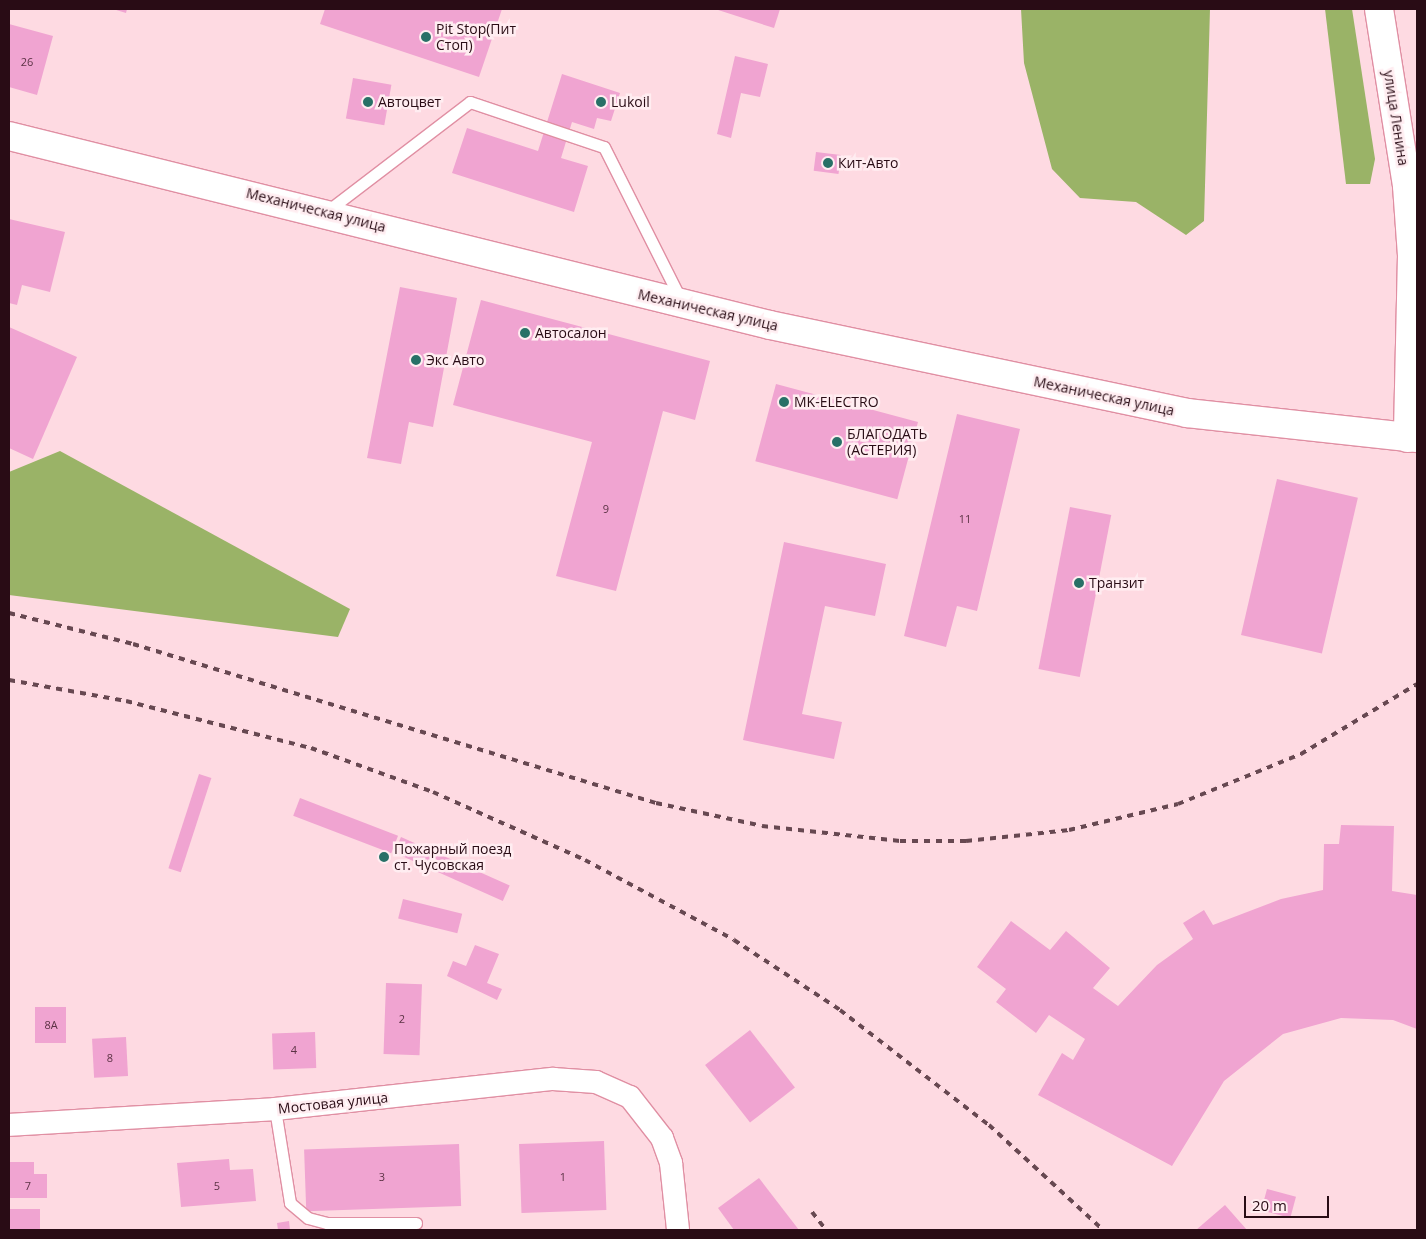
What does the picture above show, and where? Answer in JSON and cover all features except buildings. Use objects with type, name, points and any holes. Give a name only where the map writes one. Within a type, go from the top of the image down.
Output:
[{"type":"main road","name":"улица Ленина","points":[[1379,9],[1407,186],[1412,255],[1412,438]]},
{"type":"main road","name":"Механическая улица","points":[[9,136],[326,212],[684,306],[1187,413],[1412,438]]},
{"type":"street","name":"Мостовая улица","points":[[9,1125],[275,1109],[564,1079],[613,1088],[646,1114],[662,1138],[671,1163],[678,1230]]},
{"type":"lane","points":[[326,212],[470,102],[604,147],[684,306]]},
{"type":"lane","points":[[275,1109],[290,1203],[308,1224],[416,1223]]},
{"type":"green space","points":[[1021,9],[1210,9],[1204,221],[1186,235],[1136,202],[1080,198],[1052,169],[1024,63]]},
{"type":"green space","points":[[1325,9],[1352,9],[1375,159],[1370,184],[1346,184]]},
{"type":"green space","points":[[60,451],[350,609],[338,637],[9,595],[9,472]]},
{"type":"railway","points":[[9,613],[133,644],[656,803],[762,826],[900,841],[966,841],[1069,830],[1178,804],[1301,754],[1417,684]]},
{"type":"railway","points":[[9,680],[126,701],[311,748],[433,792],[585,860],[734,940],[840,1010],[989,1125],[1103,1230]]},
{"type":"railway","points":[[812,1212],[826,1230]]},
{"type":"place","name":"Pit Stop(Пит Стоп)","points":[[426,37]]},
{"type":"place","name":"Автоцвет","points":[[368,102]]},
{"type":"place","name":"Lukoil","points":[[601,102]]},
{"type":"place","name":"Кит-Авто","points":[[828,163]]},
{"type":"place","name":"Автосалон","points":[[525,333]]},
{"type":"place","name":"Экс Авто","points":[[416,360]]},
{"type":"place","name":"MK-ELECTRO","points":[[784,402]]},
{"type":"place","name":"БЛАГОДАТЬ (АСТЕРИЯ)","points":[[837,442]]},
{"type":"place","name":"Транзит","points":[[1079,583]]},
{"type":"place","name":"Пожарный поезд ст. Чусовская","points":[[384,857]]}]
